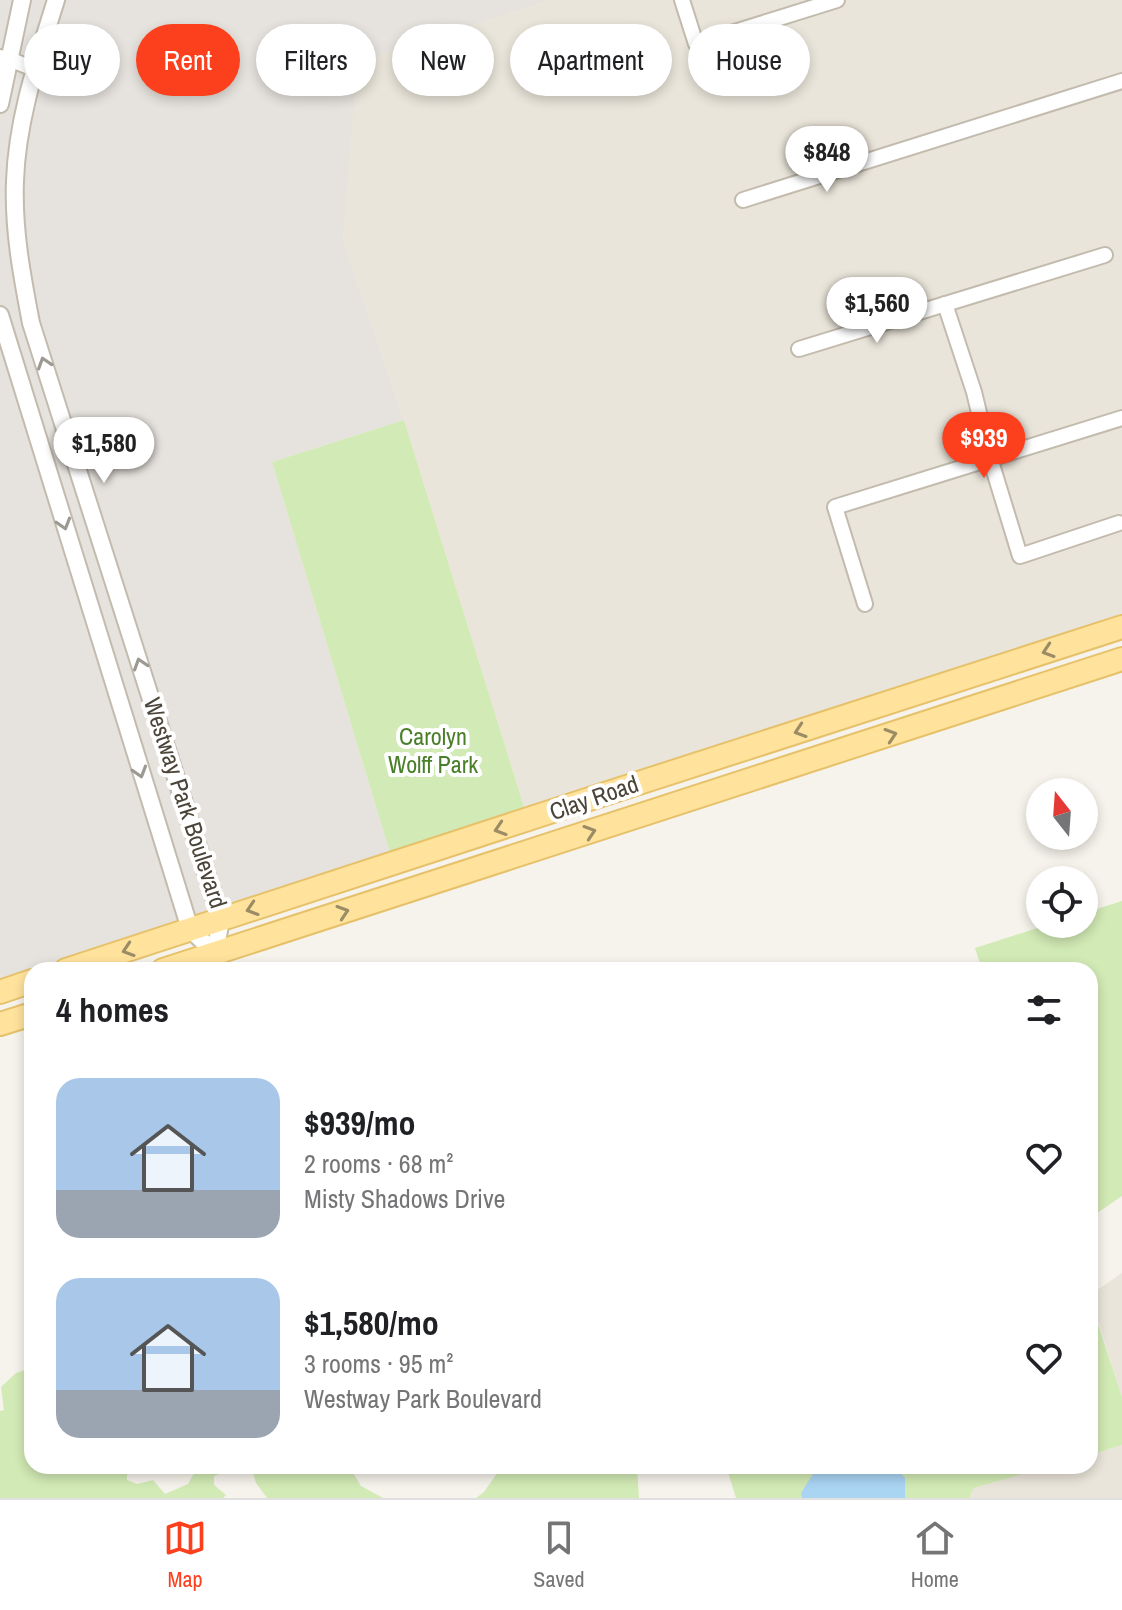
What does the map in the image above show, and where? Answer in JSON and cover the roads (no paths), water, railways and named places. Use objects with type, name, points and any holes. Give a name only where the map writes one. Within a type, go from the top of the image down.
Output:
[{"type":"main road","name":"Clay Road","points":[[90,962],[1122,627]]},
{"type":"main road","name":"Clay Road","points":[[187,962],[1122,659]]},
{"type":"main road","points":[[932,688],[942,718]]},
{"type":"main road","points":[[729,754],[740,783]]},
{"type":"main road","points":[[546,814],[556,843]]},
{"type":"main road","points":[[0,992],[24,984]]},
{"type":"main road","points":[[0,1024],[24,1016]]},
{"type":"street","points":[[0,104],[4,58],[22,0]]},
{"type":"street","name":"Westway Park Boulevard","points":[[48,24],[56,0]]},
{"type":"street","points":[[682,0],[696,44],[837,0]]},
{"type":"street","points":[[4,58],[24,65]]},
{"type":"street","points":[[743,200],[1122,81]]},
{"type":"street","name":"Westway Park Boulevard","points":[[28,96],[15,181],[19,257],[31,323],[221,919],[215,953]]},
{"type":"street","points":[[799,349],[1105,255]]},
{"type":"street","points":[[945,304],[974,392],[990,458],[1020,556],[1119,523]]},
{"type":"street","name":"Westway Park Boulevard","points":[[0,315],[190,929],[215,953]]},
{"type":"street","points":[[865,604],[835,507],[1122,418]]},
{"type":"water","points":[[813,1474],[901,1474],[905,1478],[905,1498],[802,1498],[801,1493]]},
{"type":"park label","name":"Carolyn Wolff Park","points":[[433,751]]}]
